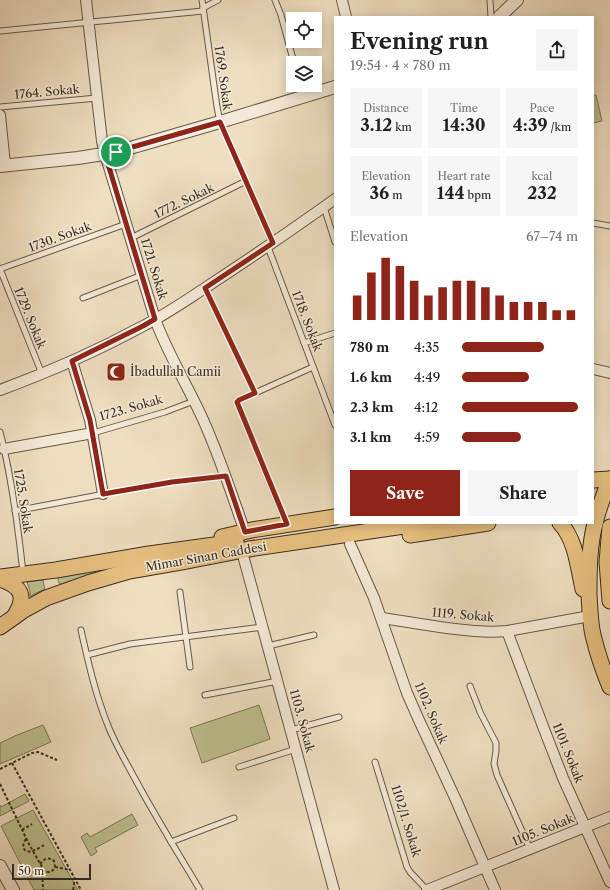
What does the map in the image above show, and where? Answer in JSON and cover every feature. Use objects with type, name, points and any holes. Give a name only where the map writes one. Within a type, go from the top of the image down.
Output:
[{"type":"main road","points":[[594,480],[610,479],[596,520],[592,538],[589,584],[592,634],[610,687]]},
{"type":"main road","points":[[180,556],[205,542],[245,532],[334,517]]},
{"type":"main road","name":"Mimar Sinan Caddesi","points":[[0,627],[46,598],[95,580],[150,567],[180,556],[355,524]]},
{"type":"main road","name":"Mimar Sinan Caddesi","points":[[0,578],[56,570],[249,549],[417,524]]},
{"type":"main road","points":[[180,556],[244,559],[481,524]]},
{"type":"main road","points":[[561,524],[569,535],[573,544],[590,616]]},
{"type":"main road","points":[[610,527],[607,562],[610,601]]},
{"type":"main road","points":[[56,570],[53,575],[52,585],[54,589],[61,592]]},
{"type":"main road","points":[[18,590],[19,582],[23,574]]},
{"type":"main road","points":[[0,578],[14,585],[21,598],[19,610],[14,617]]},
{"type":"street","name":"1721. Sokak","points":[[86,0],[96,98],[105,154],[155,319],[211,438],[245,532]]},
{"type":"street","points":[[342,0],[346,16]]},
{"type":"street","points":[[500,16],[517,0]]},
{"type":"street","points":[[322,89],[334,87]]},
{"type":"street","points":[[0,115],[3,166],[105,154],[129,148],[220,122],[298,92]]},
{"type":"street","points":[[0,390],[72,361],[143,326],[271,245],[334,200]]},
{"type":"street","points":[[72,361],[87,408],[103,494]]},
{"type":"street","points":[[594,369],[610,373]]},
{"type":"street","name":"1723. Sokak","points":[[3,453],[92,433]]},
{"type":"street","name":"1102. Sokak","points":[[350,544],[382,618],[407,693],[496,890]]},
{"type":"street","name":"1103. Sokak","points":[[244,559],[334,890]]},
{"type":"street","name":"1119. Sokak","points":[[382,618],[480,632],[495,632],[590,616]]},
{"type":"street","name":"1101. Sokak","points":[[507,631],[563,778],[610,882]]},
{"type":"street","name":"1105. Sokak","points":[[486,867],[610,817]]},
{"type":"street","points":[[0,866],[13,890]]},
{"type":"street","name":"1102/1. Sokak","points":[[427,890],[486,867]]},
{"type":"lane","name":"1769. Sokak","points":[[202,0],[220,122],[246,181],[271,245]]},
{"type":"lane","points":[[0,31],[203,9],[218,0]]},
{"type":"lane","points":[[275,0],[281,15],[292,56]]},
{"type":"lane","points":[[490,0],[491,16]]},
{"type":"lane","name":"1764. Sokak","points":[[0,107],[96,98]]},
{"type":"lane","name":"1772. Sokak","points":[[131,238],[246,181]]},
{"type":"lane","points":[[324,207],[334,239]]},
{"type":"lane","points":[[594,223],[610,226]]},
{"type":"lane","name":"1730. Sokak","points":[[0,269],[126,224]]},
{"type":"lane","name":"1718. Sokak","points":[[271,245],[304,343],[334,422]]},
{"type":"lane","name":"1729. Sokak","points":[[0,269],[1,277],[42,374]]},
{"type":"lane","points":[[83,298],[142,275]]},
{"type":"lane","points":[[205,288],[255,393]]},
{"type":"lane","points":[[304,343],[334,333]]},
{"type":"lane","points":[[287,524],[237,402],[313,367]]},
{"type":"lane","name":"1723. Sokak","points":[[92,433],[165,412],[194,401]]},
{"type":"lane","name":"1725. Sokak","points":[[0,432],[15,511],[23,574]]},
{"type":"lane","points":[[15,511],[172,482],[226,476]]},
{"type":"lane","points":[[180,592],[190,667]]},
{"type":"lane","points":[[87,655],[130,644],[263,627]]},
{"type":"lane","points":[[81,630],[97,696],[107,724],[152,810],[200,890]]},
{"type":"lane","points":[[268,646],[314,635]]},
{"type":"lane","points":[[205,695],[278,681]]},
{"type":"lane","points":[[470,686],[480,712],[496,743],[494,764],[497,775],[530,849]]},
{"type":"lane","points":[[291,730],[339,717]]},
{"type":"lane","points":[[239,767],[296,749]]},
{"type":"lane","name":"1102/1. Sokak","points":[[375,762],[407,867],[427,890]]},
{"type":"lane","points":[[171,842],[234,818]]},
{"type":"path","points":[[0,769],[36,752],[57,760]]},
{"type":"path","points":[[12,763],[81,890]]},
{"type":"path","points":[[0,784],[26,839],[40,864],[42,870],[43,890]]},
{"type":"path","points":[[30,806],[34,804]]},
{"type":"path","points":[[22,830],[32,824]]},
{"type":"path","points":[[26,839],[23,847],[28,851],[32,851],[44,845]]},
{"type":"path","points":[[40,864],[45,859],[50,858],[54,861],[55,867],[53,871],[46,872],[42,870]]},
{"type":"path","points":[[55,867],[70,870]]},
{"type":"path","points":[[72,874],[74,880],[73,890]]},
{"type":"green space","points":[[594,95],[596,95],[602,121],[594,123]]},
{"type":"green space","points":[[194,552],[63,584],[60,584],[58,581],[59,576]]},
{"type":"green space","points":[[43,580],[45,589],[30,596],[27,582]]},
{"type":"green space","points":[[259,705],[270,739],[202,763],[190,728]]},
{"type":"green space","points":[[43,725],[51,742],[0,764],[0,743]]},
{"type":"green space","points":[[25,794],[29,801],[0,816],[0,805],[1,807]]},
{"type":"green space","points":[[33,810],[78,890],[34,890],[1,826]]},
{"type":"green space","points":[[132,814],[138,825],[95,848],[97,852],[91,856],[81,837],[87,833],[90,837]]},
{"type":"tunnel","points":[[594,489],[610,488]]},
{"type":"place","name":"İbadullah Camii","points":[[116,372]]},
{"type":"route","points":[[220,122],[273,243],[205,288],[255,393],[237,402],[287,524],[245,532],[226,476],[172,482],[103,494],[90,420],[72,361],[155,319],[105,154],[116,152],[220,122]]}]
